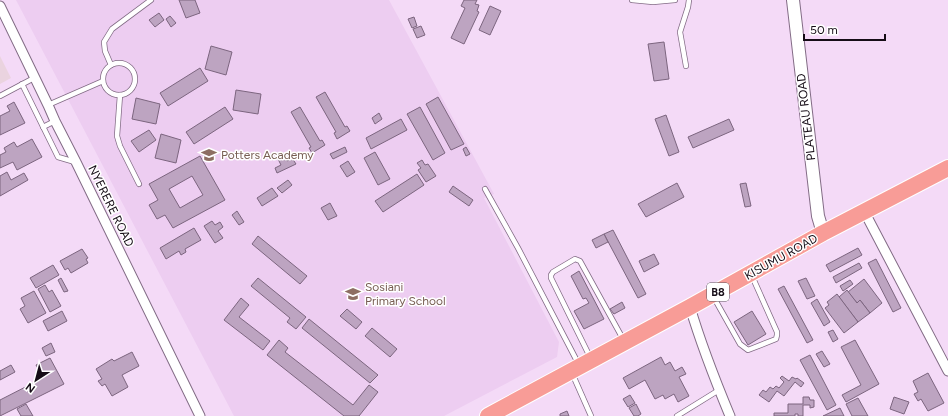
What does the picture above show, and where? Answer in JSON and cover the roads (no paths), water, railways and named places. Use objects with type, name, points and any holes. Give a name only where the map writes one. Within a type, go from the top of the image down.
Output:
[{"type":"highway","name":"KISUMU ROAD","points":[[488,416],[823,233],[948,168]]},
{"type":"street","name":"PLATEAU ROAD","points":[[793,0],[818,216],[823,233]]},
{"type":"street","name":"NYERERE ROAD","points":[[0,6],[200,416]]},
{"type":"street","points":[[864,211],[948,371]]},
{"type":"street","points":[[690,307],[730,416]]},
{"type":"lane","points":[[111,65],[105,51],[104,42],[112,29],[151,0]]},
{"type":"lane","points":[[632,0],[653,2],[675,0]]},
{"type":"lane","points":[[686,66],[680,32],[689,0]]},
{"type":"lane","points":[[116,63],[130,66],[135,74],[135,84],[129,92],[120,95],[111,93],[104,86],[104,72],[111,65],[116,63]]},
{"type":"lane","points":[[0,96],[34,78]]},
{"type":"lane","points":[[48,105],[103,81]]},
{"type":"lane","points":[[22,84],[58,157],[76,162]]},
{"type":"lane","points":[[120,95],[117,136],[120,146],[139,184]]},
{"type":"lane","points":[[43,127],[55,121]]},
{"type":"lane","points":[[484,189],[518,248],[581,366]]},
{"type":"lane","points":[[591,416],[581,366],[551,278],[553,272],[575,259],[580,261],[624,343]]},
{"type":"lane","points":[[712,295],[740,344],[745,348],[748,350],[776,339],[777,332],[750,274]]},
{"type":"lane","points":[[677,416],[720,390]]},
{"type":"place","name":"Potters Academy","points":[[209,155]]},
{"type":"place","name":"Sosiani Primary School","points":[[353,294]]}]
